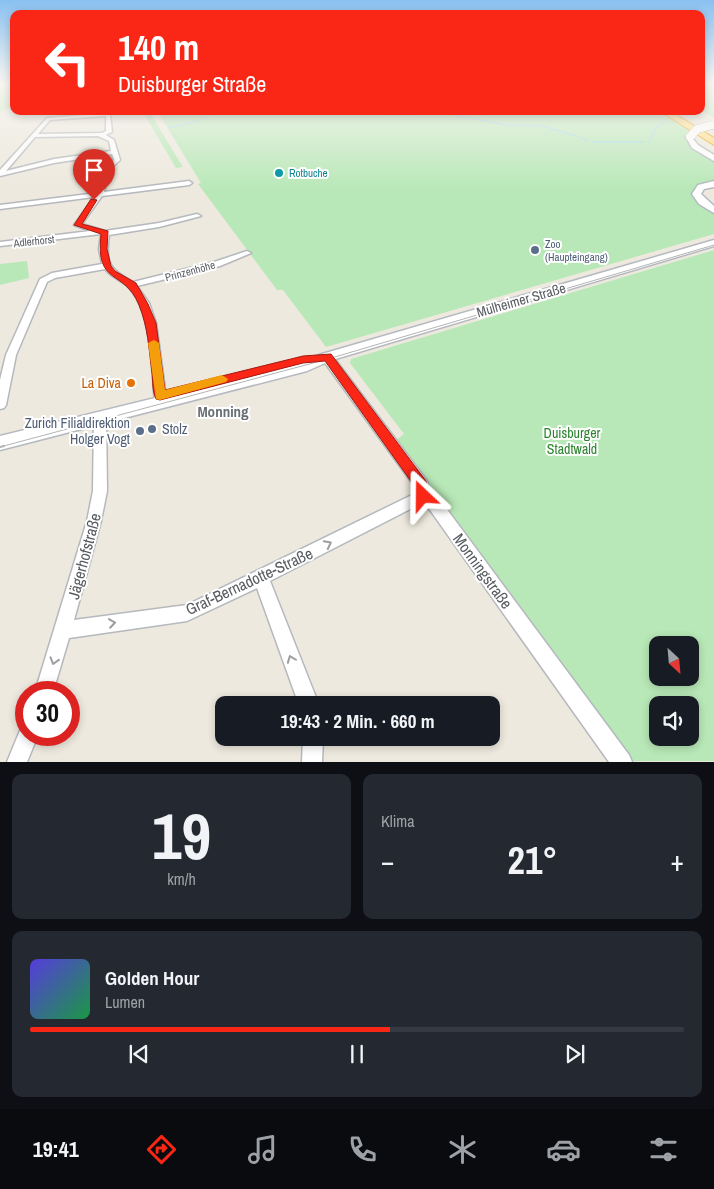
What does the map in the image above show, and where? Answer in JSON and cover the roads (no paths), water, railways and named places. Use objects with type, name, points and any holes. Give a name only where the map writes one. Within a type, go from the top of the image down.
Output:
[{"type":"highway","points":[[677,119],[713,140]]},
{"type":"highway","points":[[685,119],[713,140]]},
{"type":"main road","points":[[714,125],[697,129],[690,138],[695,146],[714,159]]},
{"type":"main road","points":[[714,186],[704,194],[706,200],[714,205]]},
{"type":"main road","points":[[714,186],[701,187],[696,194],[702,202],[714,210]]},
{"type":"main road","name":"Mülheimer Straße","points":[[0,443],[161,400],[302,367],[328,357],[714,243]]},
{"type":"street","points":[[0,174],[42,124],[51,119]]},
{"type":"street","points":[[32,136],[103,135],[109,132],[108,119]]},
{"type":"street","points":[[68,237],[100,192],[105,172],[117,160],[111,140],[103,135]]},
{"type":"street","points":[[0,174],[54,161],[115,152]]},
{"type":"street","points":[[0,207],[189,183]]},
{"type":"street","points":[[68,237],[159,225],[197,216]]},
{"type":"street","points":[[78,225],[88,226],[100,232]]},
{"type":"street","points":[[100,232],[107,266],[112,273],[132,284],[144,304],[151,323],[161,400]]},
{"type":"street","name":"Adlerhorst","points":[[0,244],[68,237]]},
{"type":"street","name":"Prinzenhöhe","points":[[132,284],[217,264],[247,252]]},
{"type":"street","points":[[0,405],[12,356],[41,284],[52,276],[107,266]]},
{"type":"street","name":"Monningstraße","points":[[328,357],[422,485],[423,496],[435,505],[622,762]]},
{"type":"street","name":"Jägerhofstraße","points":[[48,681],[64,630],[94,521],[100,491],[100,416]]},
{"type":"street","name":"Graf-Bernadotte-Straße","points":[[64,630],[187,613],[261,578],[423,496]]},
{"type":"street","points":[[261,578],[306,696]]},
{"type":"street","points":[[17,762],[24,746]]},
{"type":"street","points":[[312,762],[313,746]]},
{"type":"waterway","points":[[168,128],[203,119]]},
{"type":"waterway","points":[[473,119],[505,125],[542,126],[576,136]]},
{"type":"waterway","points":[[649,142],[657,126],[664,123]]},
{"type":"waterway","points":[[579,137],[588,141]]},
{"type":"waterway","points":[[592,142],[644,142]]},
{"type":"tram line","points":[[4,446],[0,447],[328,359],[714,245]]},
{"type":"railway","points":[[707,119],[714,123]]},
{"type":"place","name":"Rotbuche","points":[[279,173]]},
{"type":"place","name":"Zoo (Haupteingang)","points":[[535,250]]},
{"type":"place","name":"La Diva","points":[[131,383]]},
{"type":"place","name":"Stolz","points":[[152,429]]},
{"type":"place","name":"Zurich Filialdirektion Holger Vogt","points":[[140,431]]},
{"type":"district","name":"Monning","points":[[223,412]]},
{"type":"park label","name":"Duisburger Stadtwald","points":[[572,442]]}]
